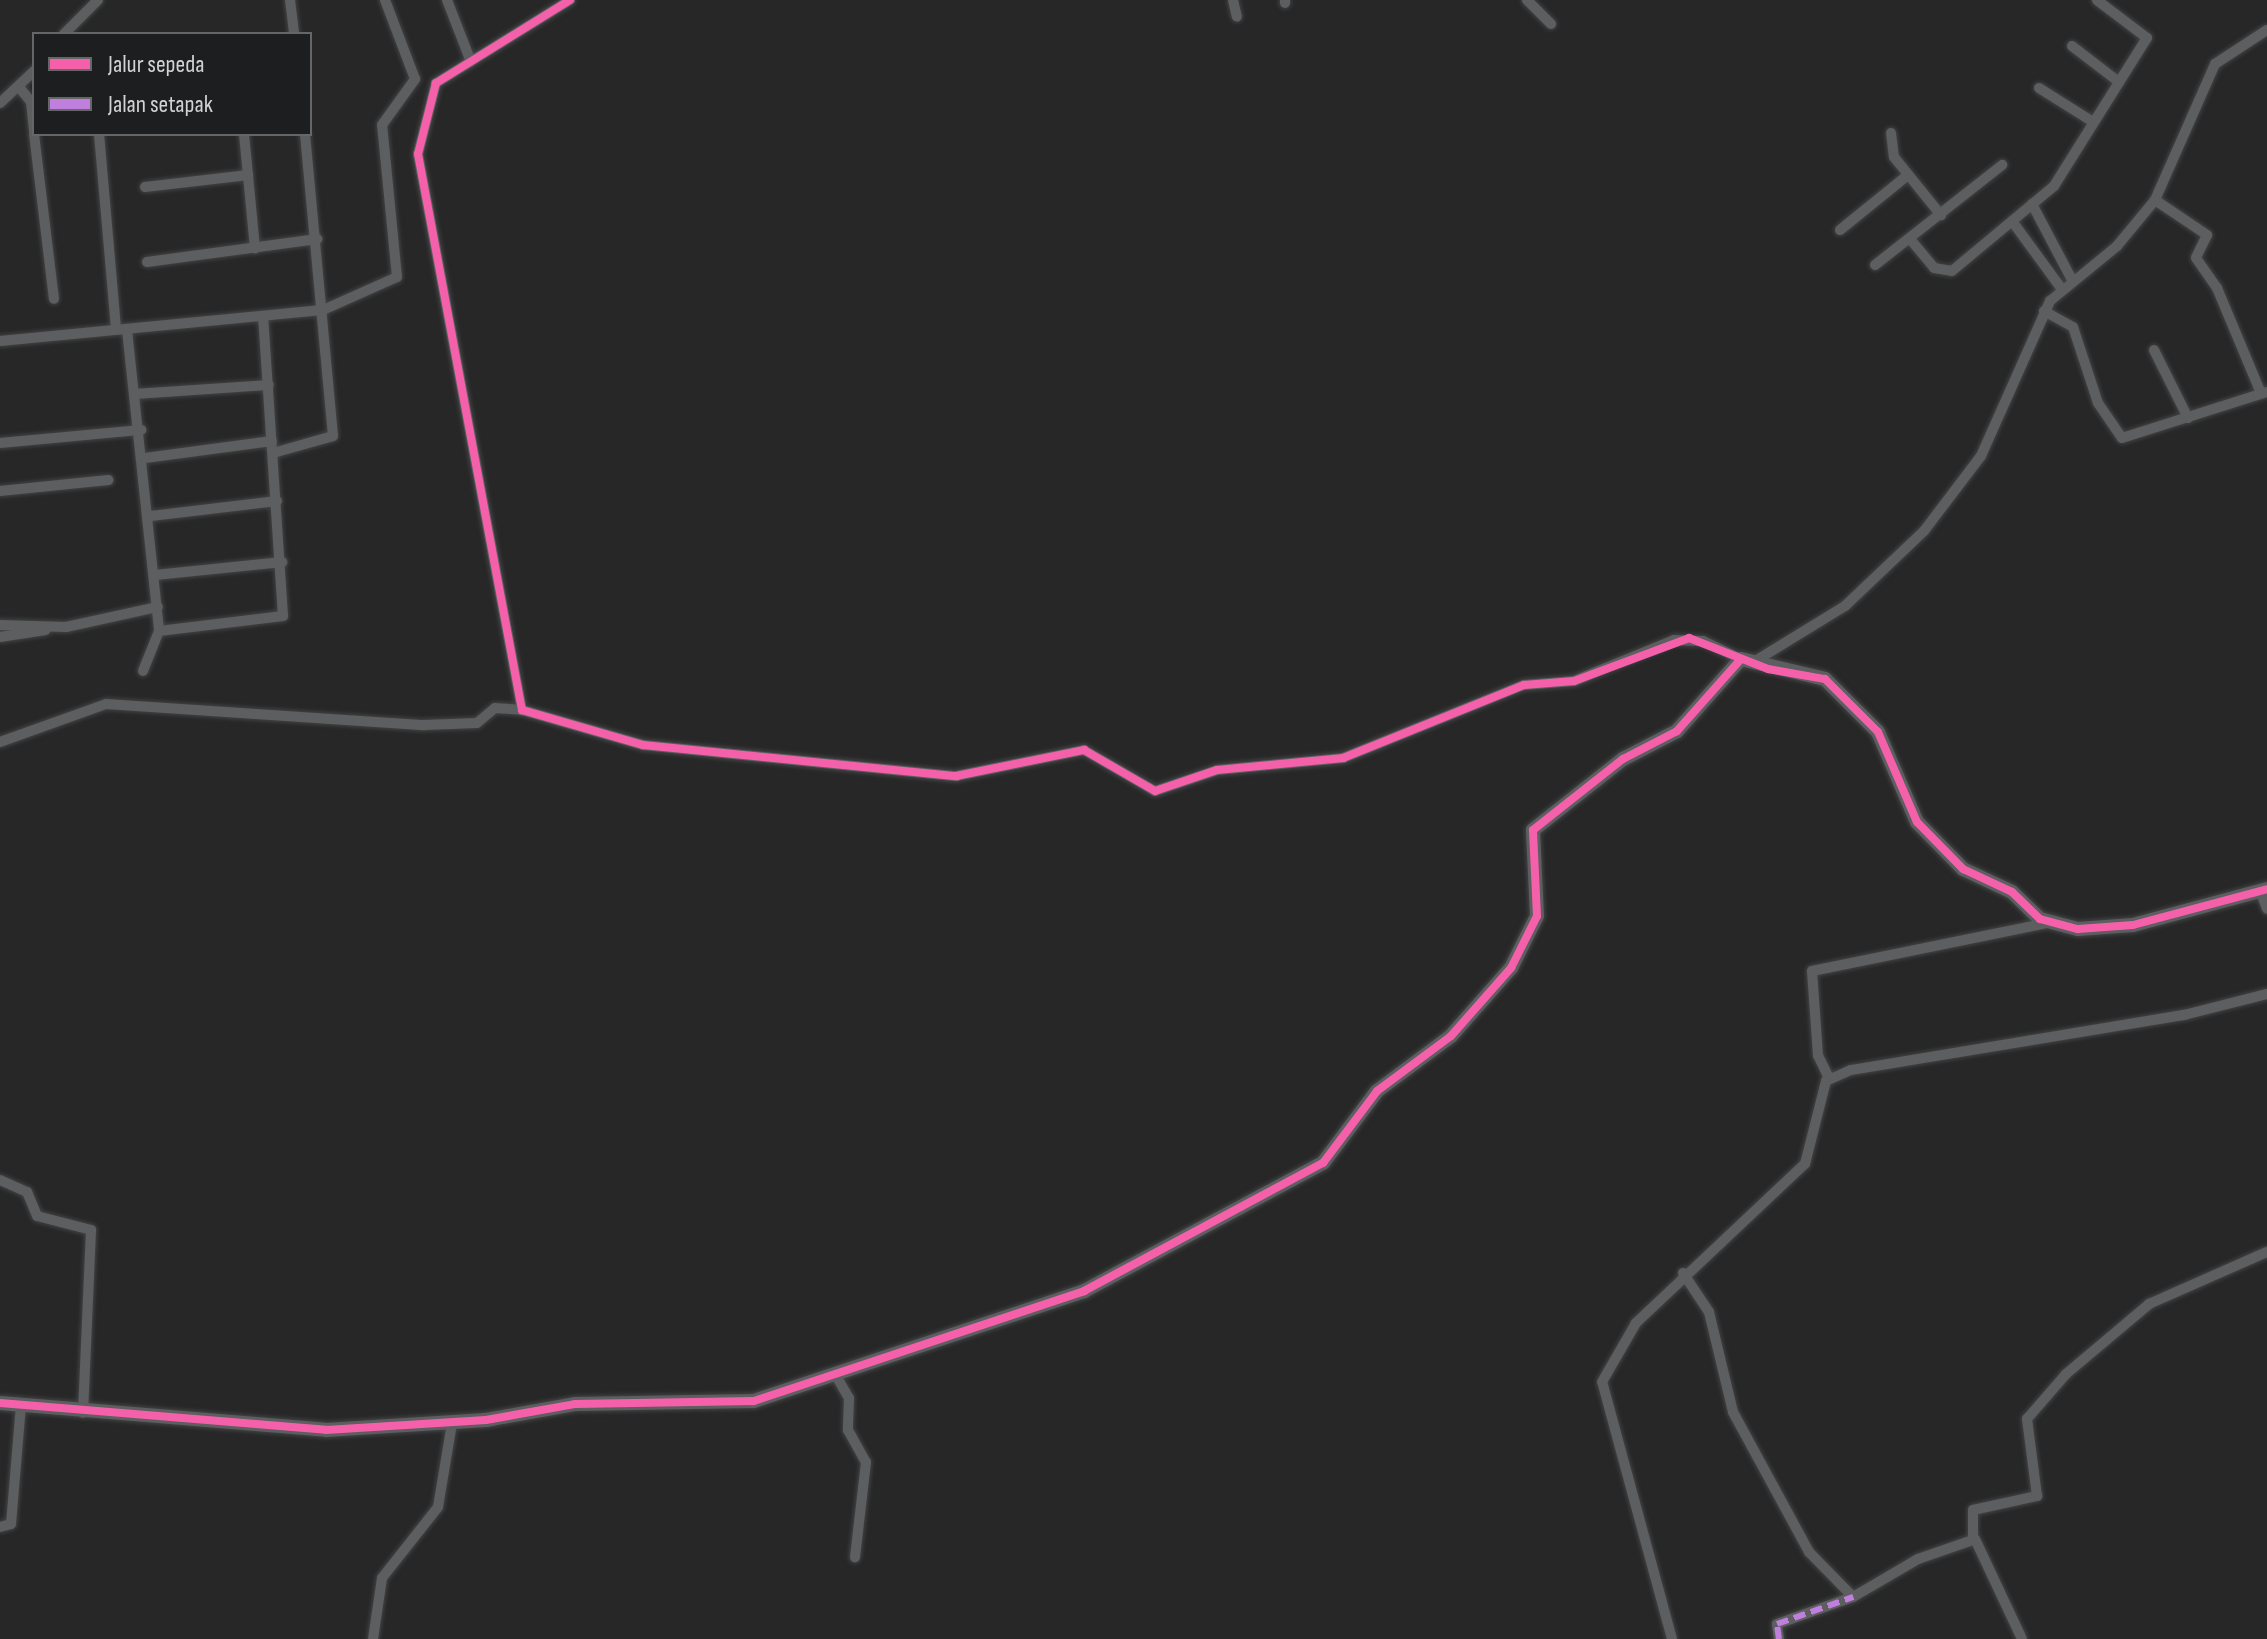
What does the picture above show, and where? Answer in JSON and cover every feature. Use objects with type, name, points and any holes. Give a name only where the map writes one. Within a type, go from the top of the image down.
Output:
[{"type":"street","points":[[66,32],[98,0]]},
{"type":"street","points":[[290,0],[294,32]]},
{"type":"street","points":[[0,341],[323,310],[397,277],[401,267],[382,125],[415,79],[385,0]]},
{"type":"street","points":[[447,0],[471,62]]},
{"type":"street","points":[[522,710],[418,172],[436,83],[570,0]]},
{"type":"street","points":[[1233,0],[1237,17]]},
{"type":"street","points":[[1527,0],[1551,24]]},
{"type":"street","points":[[1910,239],[1934,268],[1952,271],[2054,186],[2115,79],[2147,38],[2097,0]]},
{"type":"street","points":[[0,1403],[83,1413],[326,1430],[452,1423],[575,1404],[754,1401],[1084,1291],[1323,1163],[1377,1091],[1451,1036],[1511,968],[1537,916],[1533,830],[1623,759],[1677,731],[1747,661],[1845,606],[1924,531],[1981,456],[2044,311],[2061,288],[2117,246],[2155,200],[2215,64],[2267,30]]},
{"type":"street","points":[[2072,46],[2115,79]]},
{"type":"street","points":[[0,103],[32,73]]},
{"type":"street","points":[[19,87],[31,102],[32,112]]},
{"type":"street","points":[[2039,88],[2090,120]]},
{"type":"street","points":[[1891,133],[1894,157],[1941,215]]},
{"type":"street","points":[[34,136],[54,299]]},
{"type":"street","points":[[99,136],[121,330],[136,394],[151,516],[159,631],[143,671]]},
{"type":"street","points":[[244,136],[255,248]]},
{"type":"street","points":[[273,453],[332,438],[317,239],[305,136]]},
{"type":"street","points":[[1875,265],[2002,165]]},
{"type":"street","points":[[145,187],[248,175]]},
{"type":"street","points":[[1840,230],[1908,175]]},
{"type":"street","points":[[2044,311],[2073,327],[2116,435],[2135,438],[2264,391],[2217,288],[2196,258],[2208,236],[2155,200]]},
{"type":"street","points":[[2032,204],[2072,280]]},
{"type":"street","points":[[2012,221],[2061,288]]},
{"type":"street","points":[[147,262],[317,239]]},
{"type":"street","points":[[159,631],[279,620],[282,562],[263,318]]},
{"type":"street","points":[[2154,350],[2188,418]]},
{"type":"street","points":[[136,394],[269,385]]},
{"type":"street","points":[[0,443],[141,430]]},
{"type":"street","points":[[145,458],[272,441]]},
{"type":"street","points":[[0,491],[108,480]]},
{"type":"street","points":[[151,516],[277,501]]},
{"type":"street","points":[[155,575],[282,562]]},
{"type":"street","points":[[0,637],[66,627],[158,607]]},
{"type":"street","points":[[0,625],[66,627]]},
{"type":"street","points":[[0,742],[106,704],[424,725],[477,723],[495,708],[522,710],[643,745],[956,776],[1084,750],[1155,791],[1217,770],[1343,758],[1524,685],[1574,681],[1674,640],[1703,641],[1747,661],[1825,679],[1878,732],[1917,822],[1970,874],[2012,892],[2048,923]]},
{"type":"street","points":[[1672,1639],[1602,1382],[1621,1341],[1683,1273],[1805,1164],[1829,1078],[1818,1055],[1812,971],[2048,923],[2133,925],[2264,891],[2267,909]]},
{"type":"street","points":[[1829,1078],[2267,994]]},
{"type":"street","points":[[0,1180],[27,1192],[37,1216],[91,1230],[83,1413]]},
{"type":"street","points":[[2022,1639],[1975,1539],[1973,1510],[2037,1496],[2027,1419],[2066,1374],[2149,1304],[2267,1252]]},
{"type":"street","points":[[1683,1273],[1709,1312],[1738,1422],[1809,1552],[1853,1597]]},
{"type":"street","points":[[835,1374],[849,1398],[848,1430],[867,1466],[855,1557]]},
{"type":"street","points":[[0,1527],[11,1524],[21,1406]]},
{"type":"street","points":[[373,1639],[382,1578],[438,1507],[452,1423]]},
{"type":"street","points":[[1779,1639],[1777,1624],[1853,1597],[1918,1559],[1975,1539]]},
{"type":"marked path","points":[[1779,1639],[1777,1624],[1853,1597]]},
{"type":"cycle path","points":[[570,0],[436,83],[418,154],[522,710],[643,745],[956,776],[1084,750],[1155,791],[1217,770],[1343,758],[1524,685],[1574,681],[1689,638],[1768,669],[1825,679],[1878,732],[1917,822],[1963,869],[2012,892],[2040,919],[2078,929],[2133,925],[2267,889]]},
{"type":"cycle path","points":[[0,1403],[326,1430],[486,1420],[575,1404],[754,1401],[1084,1291],[1323,1163],[1377,1091],[1451,1036],[1511,968],[1537,916],[1533,830],[1623,759],[1677,731],[1741,659]]}]
